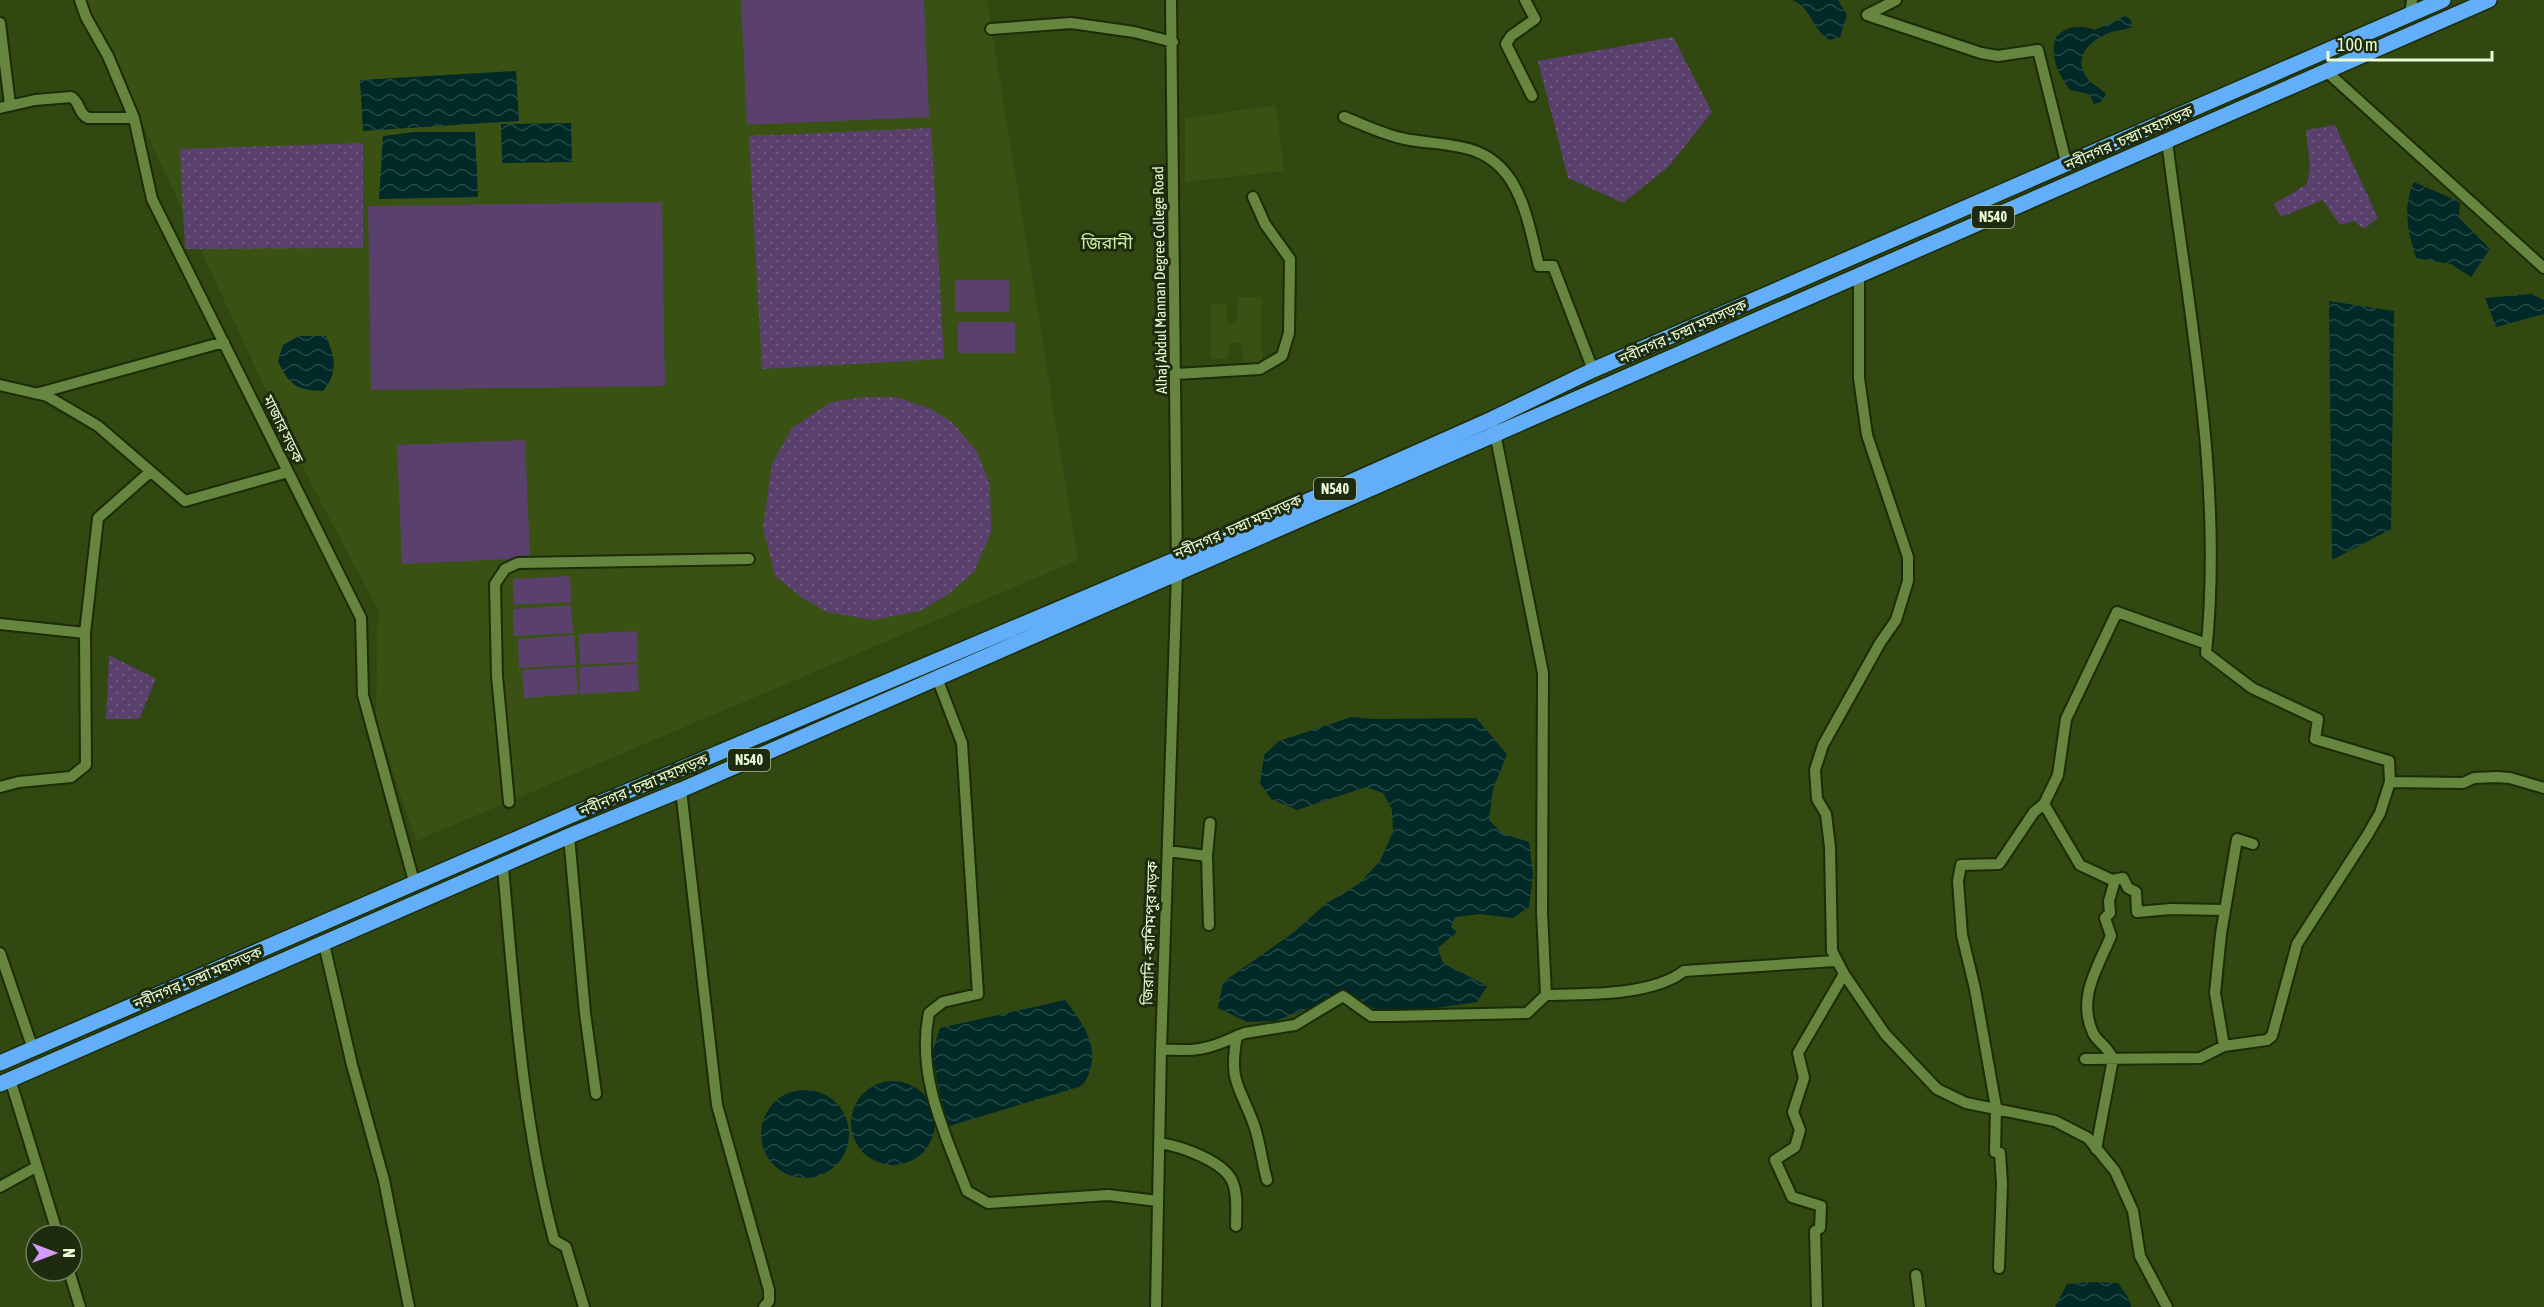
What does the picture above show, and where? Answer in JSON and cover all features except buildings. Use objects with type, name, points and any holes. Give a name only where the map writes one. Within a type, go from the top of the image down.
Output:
[{"type":"highway","name":"নবীনগর - চন্দ্রা মহাসড়ক","points":[[1494,425],[1593,370],[2067,166],[2411,7],[2443,0]]},
{"type":"highway","name":"নবীনগর - চন্দ্রা মহাসড়ক","points":[[5,1082],[937,678],[1177,567],[1494,425],[1859,275],[2489,0]]},
{"type":"highway","name":"নবীনগর - চন্দ্রা মহাসড়ক","points":[[0,1063],[237,958],[415,885],[759,734],[1177,567]]},
{"type":"street","name":"মাজার সড়ক","points":[[80,0],[86,17],[108,56],[134,118],[152,199],[361,618],[363,695],[415,885]]},
{"type":"street","name":"Alhaj Abdul Mannan Degree College Road","points":[[1171,0],[1177,567]]},
{"type":"street","points":[[1526,0],[1535,20],[1511,36],[1506,44],[1532,96]]},
{"type":"street","points":[[1896,0],[1867,15],[1980,53],[1998,56],[2038,50],[2067,166]]},
{"type":"street","points":[[0,23],[5,106],[71,97],[76,100],[82,114],[88,118],[134,118]]},
{"type":"street","points":[[991,29],[1071,23],[1134,32],[1173,42]]},
{"type":"street","points":[[2326,71],[2544,268]]},
{"type":"street","points":[[1344,117],[1404,139],[1466,146],[1499,166],[1512,181],[1522,201],[1539,266],[1553,266],[1593,370]]},
{"type":"street","points":[[2085,1059],[2200,1058],[2224,1046],[2268,1040],[2272,1036],[2297,944],[2368,834],[2380,813],[2390,782],[2389,761],[2315,739],[2319,719],[2252,688],[2206,653],[2211,606],[2209,477],[2187,280],[2167,141]]},
{"type":"street","points":[[1176,374],[1260,369],[1282,356],[1289,333],[1290,259],[1265,224],[1252,197]]},
{"type":"street","points":[[1859,275],[1859,378],[1868,435],[1908,557],[1908,581],[1896,620],[1880,643],[1823,746],[1815,770],[1817,799],[1826,814],[1830,847],[1832,951],[1844,974],[1885,1034],[1937,1089],[1966,1103],[2055,1120],[2088,1138],[2115,1171],[2133,1210],[2140,1256],[2167,1307]]},
{"type":"street","points":[[37,394],[224,342]]},
{"type":"street","points":[[0,385],[48,396],[98,426],[185,501],[288,472]]},
{"type":"street","points":[[1494,425],[1543,673],[1542,912],[1546,995]]},
{"type":"street","points":[[0,787],[19,782],[71,777],[86,765],[84,633],[98,518],[150,471]]},
{"type":"street","points":[[508,802],[497,676],[495,584],[504,569],[518,563],[749,559]]},
{"type":"street","name":"জিরানি - কাশিমপুর সড়ক","points":[[1156,1307],[1161,1049],[1177,567]]},
{"type":"street","points":[[1999,1268],[2001,1153],[1995,1152],[1996,1107],[1976,989],[1962,935],[1958,881],[1961,865],[1999,864],[2034,812],[2044,804],[2058,775],[2066,719],[2117,612],[2207,644]]},
{"type":"street","points":[[0,624],[84,633]]},
{"type":"street","points":[[937,678],[962,743],[978,994],[943,1002],[929,1013],[925,1034],[932,1099],[967,1191],[988,1203],[1108,1195],[1158,1201]]},
{"type":"street","points":[[2390,782],[2463,783],[2474,778],[2497,777],[2521,780],[2544,788]]},
{"type":"street","points":[[681,790],[717,1105],[769,1290],[769,1301],[764,1307]]},
{"type":"street","points":[[2044,804],[2080,865],[2115,880],[2123,878],[2128,888],[2136,892],[2137,912],[2171,909],[2225,910]]},
{"type":"street","points":[[1209,925],[1207,856],[1210,822]]},
{"type":"street","points":[[569,836],[585,1013],[596,1095]]},
{"type":"street","points":[[2224,1046],[2215,993],[2225,910],[2237,839],[2253,844]]},
{"type":"street","points":[[1168,850],[1207,856]]},
{"type":"street","points":[[503,867],[523,1064],[538,1178],[554,1240],[566,1246],[584,1307]]},
{"type":"street","points":[[2097,1149],[2113,1059],[2108,1047],[2095,1037],[2090,1024],[2086,993],[2111,936],[2105,918],[2110,913],[2109,901],[2115,880]]},
{"type":"street","points":[[324,944],[352,1065],[384,1180],[409,1307]]},
{"type":"street","points":[[0,953],[33,1049]]},
{"type":"street","points":[[1161,1049],[1191,1052],[1214,1047],[1245,1033],[1295,1025],[1343,996],[1371,1016],[1527,1013],[1546,995],[1651,987],[1676,978],[1684,971],[1836,961]]},
{"type":"street","points":[[1818,1307],[1815,1231],[1820,1228],[1821,1206],[1792,1197],[1782,1180],[1775,1160],[1795,1147],[1800,1130],[1793,1112],[1804,1078],[1798,1053],[1844,974]]},
{"type":"street","points":[[1238,1036],[1233,1071],[1237,1090],[1255,1128],[1267,1180]]},
{"type":"street","points":[[5,1082],[54,1223]]},
{"type":"street","points":[[1159,1143],[1189,1149],[1225,1172],[1232,1180],[1235,1191],[1236,1226]]},
{"type":"street","points":[[0,1187],[36,1167]]},
{"type":"street","points":[[1916,1275],[1920,1307]]},
{"type":"street","points":[[73,1283],[80,1307]]},
{"type":"shaded area","points":[[85,0],[987,0],[1078,560],[416,841],[376,719],[378,610],[295,453]]},
{"type":"shaded area","points":[[741,0],[924,0],[929,117],[747,125]]},
{"type":"shaded area","points":[[1673,37],[1712,112],[1668,167],[1623,203],[1568,178],[1538,61]]},
{"type":"shaded area","points":[[1276,105],[1284,171],[1185,182],[1185,118]]},
{"type":"shaded area","points":[[2335,125],[2378,218],[2364,229],[2354,221],[2340,225],[2323,200],[2281,217],[2274,204],[2307,184],[2310,167],[2306,130]]},
{"type":"shaded area","points":[[931,128],[944,359],[762,369],[749,136]]},
{"type":"shaded area","points":[[363,143],[363,248],[185,249],[180,149]]},
{"type":"shaded area","points":[[662,202],[665,386],[371,390],[368,206]]},
{"type":"shaded area","points":[[955,280],[1009,280],[1009,312],[955,312]]},
{"type":"shaded area","points":[[1238,297],[1262,297],[1262,364],[1244,364],[1241,342],[1230,343],[1227,359],[1211,359],[1210,304],[1227,303],[1227,323],[1236,323]]},
{"type":"shaded area","points":[[958,322],[1015,322],[1015,353],[958,353]]},
{"type":"shaded area","points":[[865,397],[896,397],[931,409],[952,422],[977,452],[990,485],[991,532],[974,572],[947,595],[920,611],[873,620],[827,612],[803,598],[775,576],[763,527],[772,464],[792,428],[831,402]]},
{"type":"shaded area","points":[[525,440],[530,558],[402,564],[397,445]]},
{"type":"shaded area","points":[[570,576],[571,602],[514,605],[513,579]]},
{"type":"shaded area","points":[[571,605],[573,633],[514,636],[513,609]]},
{"type":"shaded area","points":[[637,631],[638,662],[580,665],[579,634]]},
{"type":"shaded area","points":[[574,635],[576,665],[519,668],[518,639]]},
{"type":"shaded area","points":[[109,655],[156,679],[139,719],[106,719]]},
{"type":"shaded area","points":[[637,664],[639,691],[580,694],[579,667]]},
{"type":"shaded area","points":[[576,667],[578,694],[524,698],[522,670]]},
{"type":"water","points":[[1792,0],[1838,0],[1847,15],[1840,37],[1830,40],[1824,36],[1804,8]]},
{"type":"water","points":[[2125,16],[2131,20],[2132,27],[2112,32],[2095,40],[2082,58],[2083,72],[2106,94],[2101,102],[2094,104],[2089,94],[2070,90],[2062,78],[2054,59],[2056,37],[2074,27],[2095,30]]},
{"type":"water","points":[[516,71],[519,121],[363,131],[360,80]]},
{"type":"water","points":[[571,123],[572,162],[502,163],[501,124]]},
{"type":"water","points":[[414,132],[475,132],[478,197],[379,199],[383,136]]},
{"type":"water","points":[[2414,182],[2460,202],[2459,218],[2490,249],[2471,277],[2451,264],[2416,258],[2407,210]]},
{"type":"water","points":[[2531,294],[2544,300],[2544,314],[2496,327],[2485,298]]},
{"type":"water","points":[[2329,301],[2394,311],[2391,529],[2332,560]]},
{"type":"water","points":[[299,336],[326,336],[334,364],[331,377],[323,391],[294,385],[278,361],[283,345]]},
{"type":"water","points":[[1352,717],[1374,719],[1476,718],[1507,754],[1493,789],[1489,820],[1503,834],[1529,842],[1533,875],[1529,907],[1513,918],[1480,914],[1455,917],[1451,927],[1457,932],[1438,948],[1443,963],[1487,986],[1477,1002],[1435,1008],[1379,1011],[1345,992],[1335,994],[1321,1004],[1275,1021],[1247,1022],[1218,1008],[1223,982],[1293,933],[1327,903],[1359,884],[1380,861],[1393,832],[1392,810],[1383,793],[1366,787],[1297,810],[1271,799],[1260,783],[1264,755],[1279,741]]},
{"type":"water","points":[[1065,1000],[1080,1020],[1090,1041],[1092,1063],[1082,1086],[949,1126],[940,1096],[932,1053],[940,1028]]},
{"type":"water","points":[[893,1081],[909,1084],[923,1093],[932,1107],[935,1123],[932,1139],[923,1153],[909,1162],[893,1165],[877,1162],[863,1153],[854,1139],[851,1123],[854,1107],[863,1093],[877,1084]]},
{"type":"water","points":[[805,1090],[822,1094],[836,1103],[845,1117],[849,1134],[845,1151],[836,1165],[822,1174],[805,1178],[788,1174],[774,1165],[765,1151],[761,1134],[765,1117],[774,1103],[788,1094]]},
{"type":"water","points":[[2118,1283],[2129,1299],[2131,1307],[2055,1307],[2067,1284]]},
{"type":"district","name":"জিরানী","points":[[1107,243]]}]
